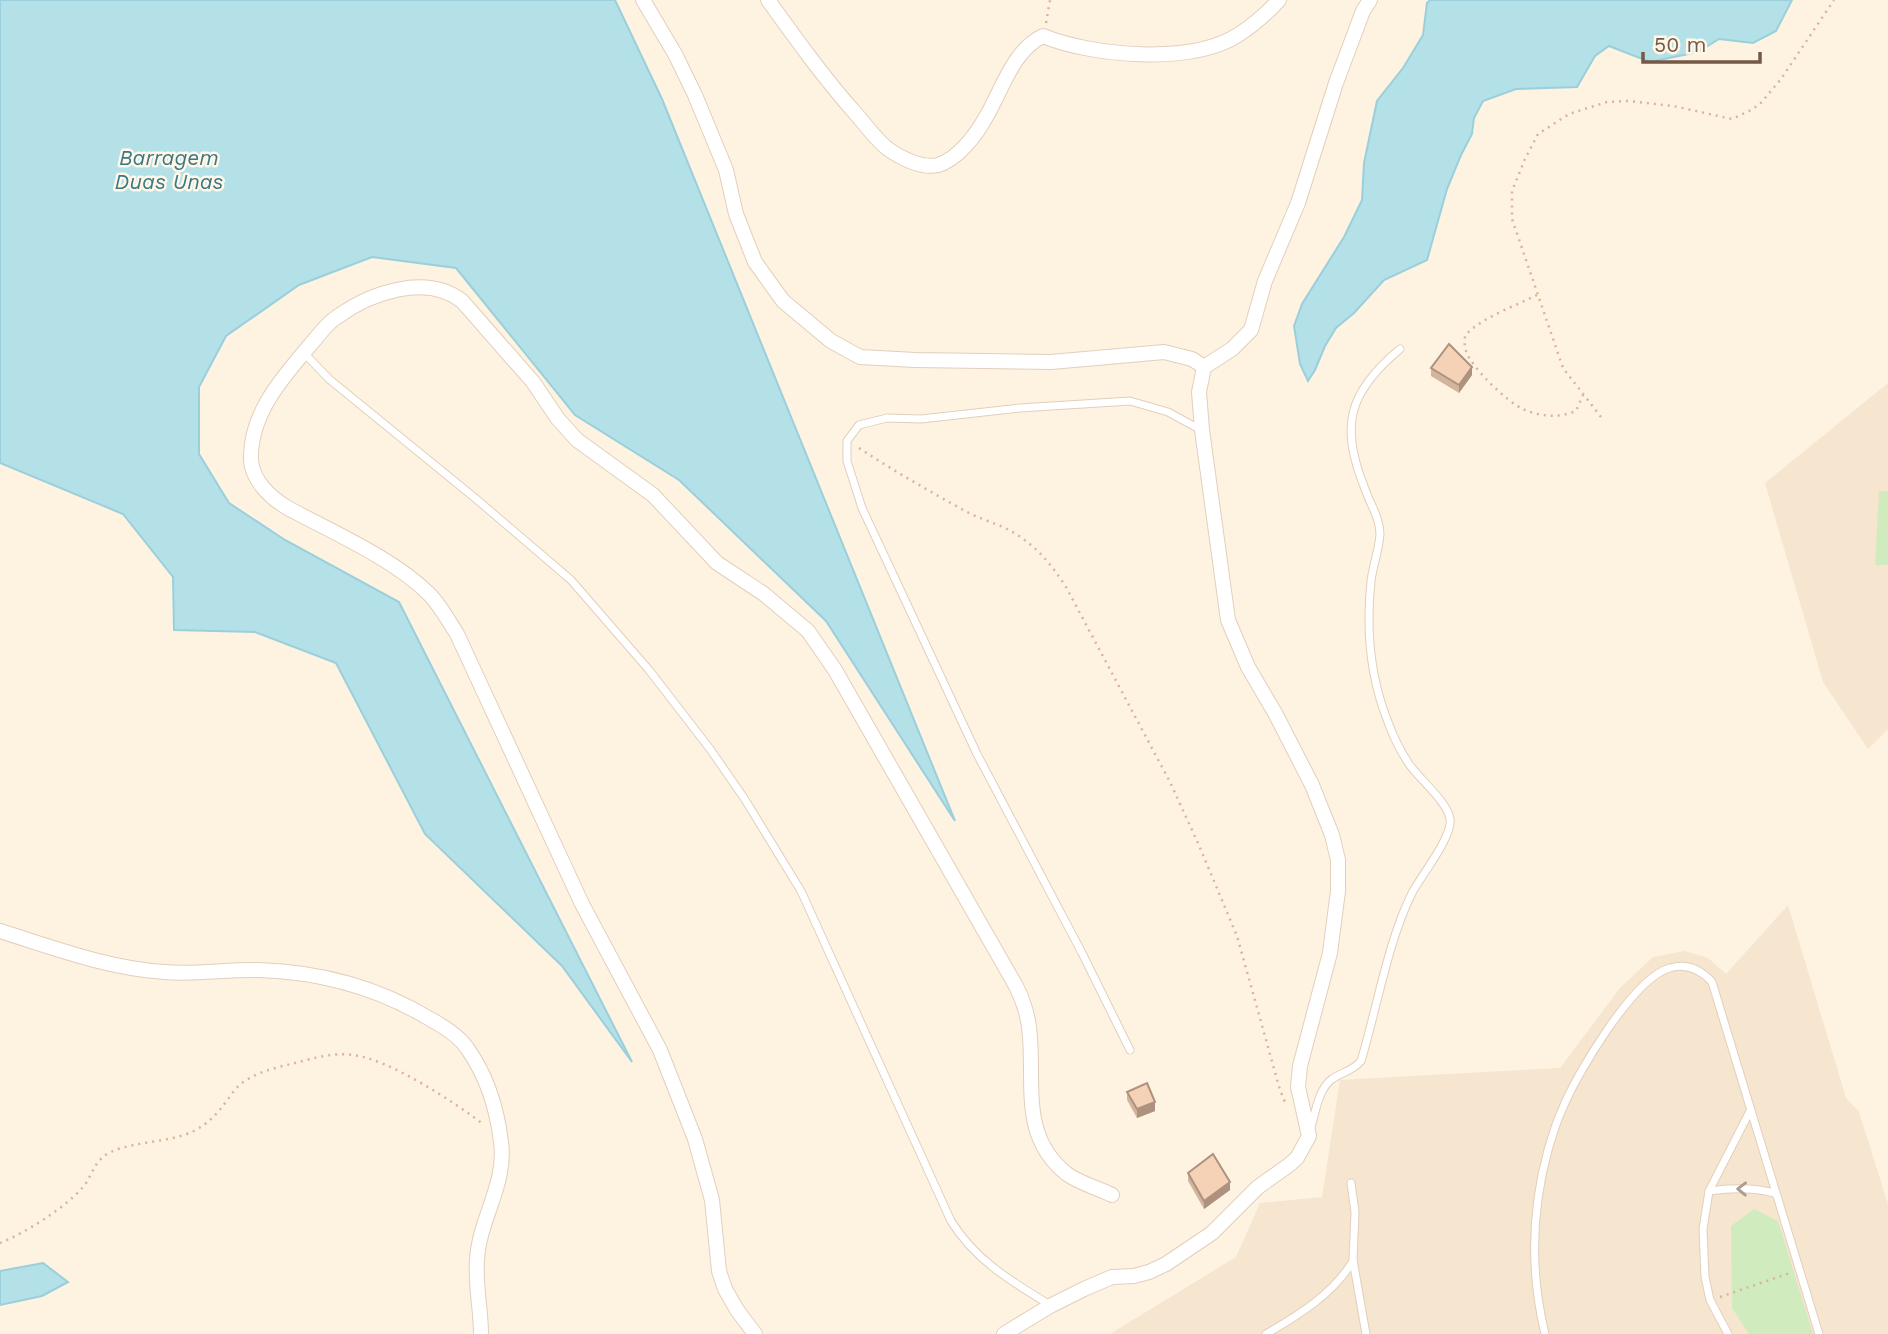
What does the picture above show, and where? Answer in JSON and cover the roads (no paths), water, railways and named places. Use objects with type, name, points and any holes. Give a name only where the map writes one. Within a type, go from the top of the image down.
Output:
[{"type":"street","points":[[643,0],[675,54],[695,95],[726,170],[736,214],[755,262],[783,301],[831,341],[860,357],[1051,362],[1164,352],[1192,359],[1204,367]]},
{"type":"street","points":[[768,0],[829,83],[887,148],[911,162],[936,165],[955,156],[985,120],[1020,57],[1032,42],[1044,36],[1063,44],[1128,54],[1177,52],[1209,47],[1237,36],[1279,0]]},
{"type":"street","points":[[1004,1334],[1050,1306],[1112,1278],[1134,1276],[1166,1264],[1212,1233],[1258,1187],[1297,1158],[1309,1136],[1298,1087],[1300,1066],[1331,953],[1338,891],[1338,860],[1332,835],[1312,785],[1248,667],[1228,620],[1199,392],[1204,367],[1232,349],[1251,330],[1265,281],[1298,203],[1336,83],[1363,10],[1370,0]]},
{"type":"street","points":[[755,1334],[725,1289],[719,1271],[712,1200],[695,1139],[660,1050],[582,904],[457,634],[428,593],[395,567],[272,498],[255,475],[251,462],[253,437],[261,413],[276,386],[335,318],[385,292],[428,287],[452,293],[462,301],[533,382],[558,419],[577,440],[653,495],[717,563],[764,594],[808,631],[835,670],[1026,1007],[1030,1030],[1034,1124],[1045,1152],[1069,1175],[1112,1195]]},
{"type":"street","points":[[0,931],[108,965],[165,972],[259,970],[310,974],[350,982],[410,1007],[442,1026],[466,1046],[484,1077],[495,1107],[502,1144],[499,1183],[477,1259],[481,1334]]},
{"type":"lane","points":[[1309,1136],[1322,1093],[1330,1080],[1354,1070],[1361,1061],[1401,920],[1422,874],[1450,831],[1446,808],[1409,763],[1389,724],[1372,666],[1371,580],[1380,534],[1378,518],[1351,449],[1350,433],[1357,401],[1364,385],[1400,349]]},
{"type":"lane","points":[[304,353],[329,379],[571,580],[649,670],[744,798],[801,891],[951,1221],[964,1242],[1000,1274],[1050,1306]]},
{"type":"lane","points":[[1130,1051],[1082,953],[977,754],[868,520],[847,461],[847,440],[859,425],[887,418],[921,419],[1020,408],[1130,401],[1168,412],[1202,430]]},
{"type":"lane","points":[[1545,1334],[1536,1293],[1533,1246],[1542,1177],[1562,1110],[1592,1050],[1639,991],[1667,968],[1680,966],[1694,968],[1712,982],[1819,1334]]},
{"type":"lane","points":[[1728,1334],[1710,1300],[1703,1252],[1703,1229],[1709,1191],[1750,1111]]},
{"type":"lane","points":[[1351,1183],[1355,1212],[1353,1260],[1366,1334]]},
{"type":"lane","points":[[1709,1191],[1735,1188],[1760,1189],[1774,1193]]},
{"type":"lane","points":[[1266,1334],[1294,1318],[1325,1294],[1353,1260]]},
{"type":"water","name":"Barragem Duas Unas","points":[[0,0],[615,0],[662,99],[955,821],[826,621],[679,480],[575,415],[456,268],[372,257],[299,285],[226,336],[199,387],[199,454],[229,503],[285,540],[399,602],[632,1062],[562,966],[425,834],[336,663],[255,632],[174,630],[173,577],[123,514],[0,463]]},
{"type":"water","points":[[1430,0],[1792,0],[1776,31],[1753,43],[1719,39],[1698,52],[1650,62],[1609,46],[1595,56],[1577,87],[1516,89],[1483,101],[1474,118],[1472,134],[1447,189],[1427,260],[1384,280],[1354,313],[1336,328],[1308,381],[1300,364],[1294,326],[1302,304],[1344,237],[1362,200],[1364,163],[1377,101],[1403,68],[1423,35],[1427,3]]},
{"type":"water","points":[[43,1263],[68,1282],[42,1296],[0,1305],[0,1271]]}]
